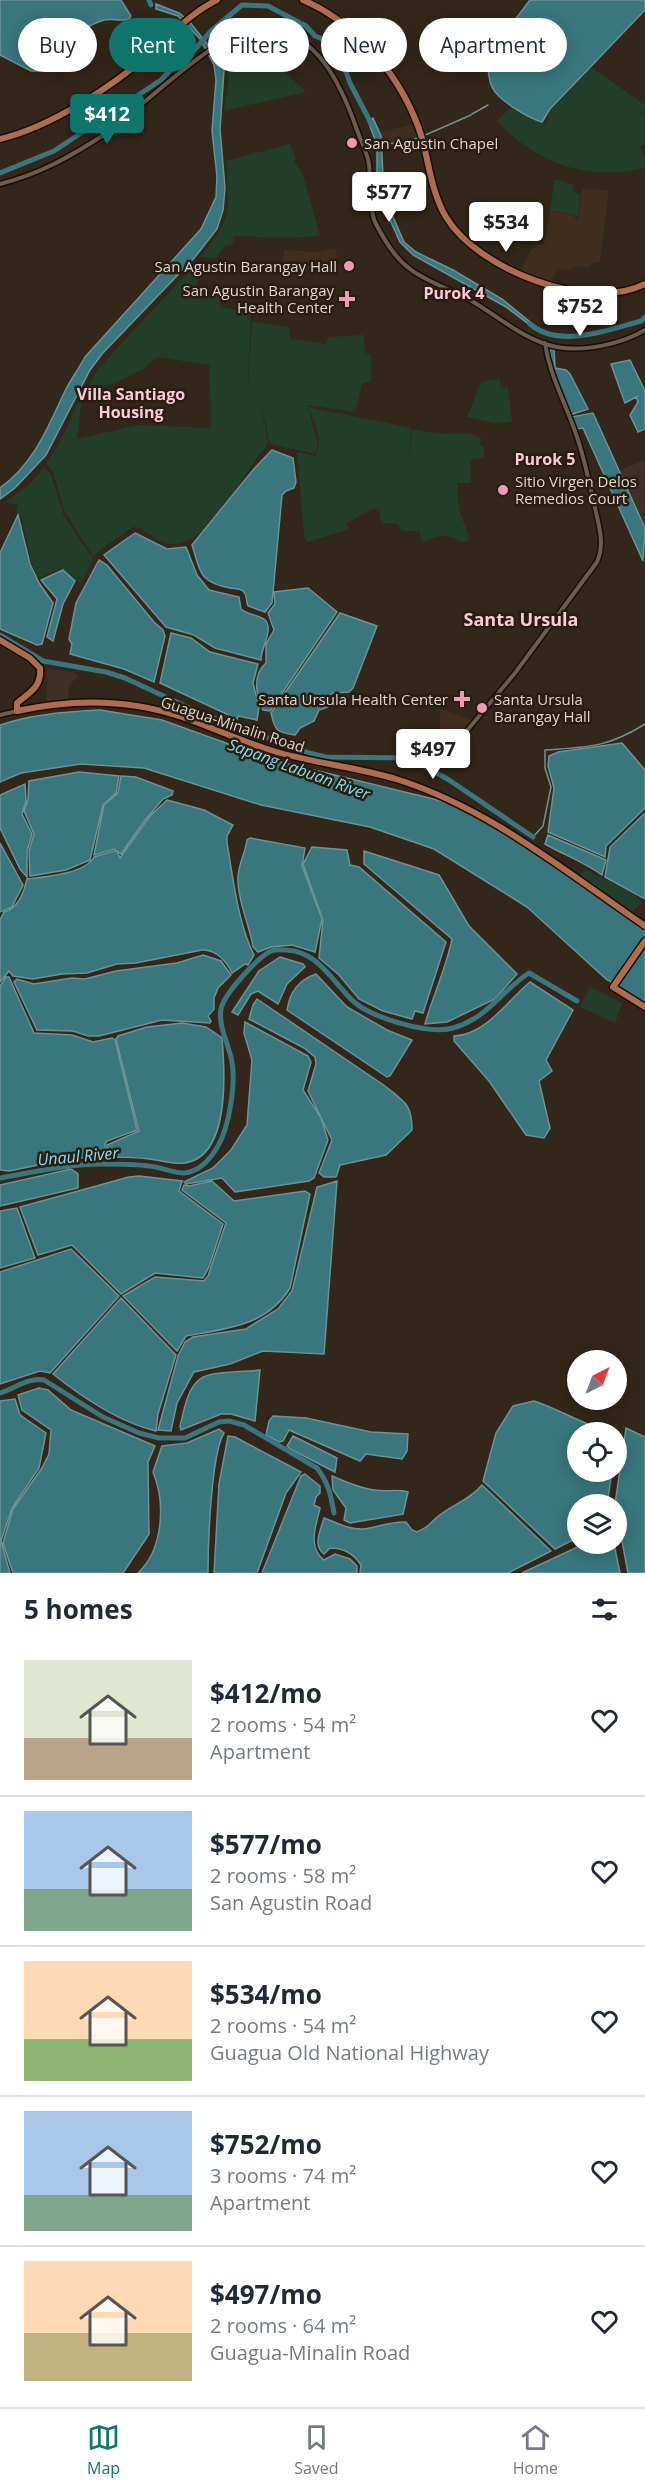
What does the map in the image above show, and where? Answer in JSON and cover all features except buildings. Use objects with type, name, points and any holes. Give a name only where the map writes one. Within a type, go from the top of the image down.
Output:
[{"type":"main road","points":[[0,139],[29,131],[77,104],[139,62],[182,24],[217,0]]},
{"type":"main road","points":[[303,0],[335,18],[374,54],[403,93],[420,134],[443,212],[459,235],[474,248],[509,269],[556,287],[595,293],[616,292],[645,284]]},
{"type":"main road","points":[[0,640],[35,662],[41,671],[37,686],[17,703],[16,711]]},
{"type":"main road","name":"Guagua-Minalin Road","points":[[16,711],[48,704],[81,702],[111,703],[157,711],[182,717],[284,754],[396,779],[432,792],[479,814],[645,926]]},
{"type":"main road","points":[[645,941],[613,987],[645,1007]]},
{"type":"street","points":[[0,184],[34,175],[103,135],[207,53],[238,35],[260,28],[287,33],[312,48],[330,72],[349,109],[368,160],[374,220],[399,258],[415,273],[473,302],[533,339],[564,348],[590,347],[613,342],[645,330]]},
{"type":"street","points":[[460,740],[515,672],[597,562],[601,553],[601,542],[587,471],[570,415],[550,372],[545,343]]},
{"type":"street","points":[[0,716],[16,711]]},
{"type":"shaded area","points":[[414,124],[419,136],[388,144],[383,143],[381,132]]},
{"type":"shaded area","points":[[582,189],[609,190],[600,262],[595,262],[588,268],[573,266],[572,270],[557,268],[551,283],[520,271],[532,248],[534,249],[536,244],[543,246],[550,211],[575,216],[578,220]]},
{"type":"shaded area","points":[[335,248],[338,258],[320,272],[282,266],[284,250],[318,252]]},
{"type":"shaded area","points":[[645,460],[644,484],[645,525],[620,470]]},
{"type":"shaded area","points":[[47,669],[74,672],[78,677],[69,685],[68,699],[47,701]]},
{"type":"shaded area","points":[[440,709],[478,722],[462,739],[440,736]]},
{"type":"green space","points":[[591,67],[645,105],[643,114],[645,116],[645,143],[640,147],[645,158],[645,168],[624,172],[604,172],[565,166],[529,148],[497,121],[511,107],[546,125],[550,111]]},
{"type":"green space","points":[[228,72],[285,72],[306,92],[224,111]]},
{"type":"green space","points":[[290,144],[296,159],[294,161],[303,175],[320,236],[280,238],[238,236],[233,237],[233,244],[226,245],[216,258],[201,257],[219,232],[227,213],[226,161]]},
{"type":"green space","points":[[555,179],[575,185],[573,191],[580,195],[578,216],[550,210]]},
{"type":"green space","points":[[198,261],[197,292],[219,294],[221,307],[251,313],[247,403],[252,322],[289,327],[291,339],[326,344],[329,337],[363,335],[366,353],[371,355],[371,381],[362,384],[355,412],[307,405],[318,445],[316,454],[270,444],[261,405],[268,444],[216,517],[203,530],[190,539],[170,544],[133,527],[93,557],[64,510],[53,472],[46,464],[61,441],[79,400],[82,399],[77,439],[139,425],[211,428],[209,365],[157,357],[143,369],[111,385],[88,386],[99,368]]},
{"type":"green space","points":[[500,379],[501,388],[508,387],[512,422],[494,423],[467,417],[481,382]]},
{"type":"green space","points":[[308,407],[411,428],[409,462],[412,429],[442,434],[469,433],[481,438],[480,444],[484,447],[484,458],[470,459],[471,483],[457,483],[459,509],[469,541],[460,542],[441,536],[422,543],[419,531],[402,531],[397,524],[384,523],[380,519],[379,508],[370,510],[347,523],[349,529],[307,542],[304,536],[297,452],[316,456],[319,443]]},
{"type":"green space","points":[[44,467],[51,475],[64,516],[93,559],[81,584],[61,568],[38,579],[31,562],[21,516],[16,512],[18,505],[5,502],[31,483]]},
{"type":"green space","points":[[584,869],[634,894],[642,903],[631,912],[578,877]]},
{"type":"green space","points":[[590,987],[622,1003],[615,1023],[580,1007]]},
{"type":"water","points":[[0,0],[121,0],[131,16],[130,18],[109,18],[97,23],[97,18],[18,18],[18,64],[0,55]]},
{"type":"water","points":[[530,0],[645,0],[645,10],[550,109],[542,122],[522,113],[500,97],[492,87],[488,72],[567,72],[567,18],[516,18]]},
{"type":"water","points":[[156,4],[179,13],[185,18],[180,18],[156,9]]},
{"type":"water","points":[[196,30],[208,45],[208,54],[196,35]]},
{"type":"water","points":[[215,72],[224,72],[220,129],[225,188],[223,210],[217,229],[195,257],[102,354],[90,370],[46,455],[15,488],[0,499],[0,488],[23,467],[32,455],[85,357],[201,229],[216,197],[217,176],[212,131]]},
{"type":"water","points":[[373,118],[381,136],[384,196],[404,242],[416,252],[453,270],[502,299],[535,326],[534,328],[506,307],[413,255],[400,242],[381,200],[377,177],[377,145],[368,121]]},
{"type":"water","points":[[550,348],[554,349],[555,368],[566,370],[570,374],[588,409],[570,415],[551,366]]},
{"type":"water","points":[[630,360],[645,391],[645,429],[638,432],[630,415],[638,402],[636,397],[625,403],[611,364]]},
{"type":"water","points":[[593,413],[645,528],[643,561],[583,428],[576,429],[571,417]]},
{"type":"water","points":[[272,450],[293,458],[296,482],[294,488],[282,495],[272,603],[265,612],[248,606],[245,593],[241,590],[220,586],[207,579],[200,569],[192,545]]},
{"type":"water","points":[[18,515],[30,564],[39,583],[53,603],[42,644],[37,645],[0,629],[0,553]]},
{"type":"water","points":[[135,533],[167,549],[186,547],[197,575],[209,590],[239,597],[241,609],[264,619],[268,633],[261,660],[215,648],[194,635],[166,627],[104,555]]},
{"type":"water","points":[[99,560],[107,565],[163,630],[165,636],[154,682],[124,669],[70,654],[72,644],[69,639],[76,603]]},
{"type":"water","points":[[63,570],[75,581],[63,604],[53,641],[47,637],[57,599],[41,580]]},
{"type":"water","points":[[308,588],[337,612],[270,711],[263,710],[257,692],[257,679],[266,663],[266,644],[274,630],[268,613],[275,604],[274,592]]},
{"type":"water","points":[[340,613],[377,626],[353,688],[349,692],[333,693],[329,696],[328,707],[319,710],[314,721],[300,728],[295,735],[283,733],[275,727],[271,713]]},
{"type":"water","points":[[171,633],[191,638],[210,652],[258,664],[253,683],[259,707],[257,720],[238,716],[237,719],[160,683]]},
{"type":"water","name":"Sapang Labuan River","points":[[100,710],[162,720],[273,760],[458,805],[499,828],[645,931],[645,1003],[606,979],[527,907],[434,849],[370,827],[261,805],[144,768],[81,764],[21,773],[0,782],[0,725],[37,716]]},
{"type":"water","points":[[622,743],[645,770],[645,808],[606,846],[605,857],[548,832],[554,788],[548,766],[549,756],[558,752]]},
{"type":"water","points":[[79,772],[119,776],[116,793],[103,805],[90,860],[66,870],[30,876],[29,851],[34,834],[24,811],[28,800],[29,781]]},
{"type":"water","points":[[121,776],[136,777],[173,791],[172,795],[163,799],[121,854],[114,849],[94,855],[104,805],[118,793]]},
{"type":"water","points":[[25,784],[26,801],[22,814],[32,834],[27,851],[27,877],[20,869],[0,828],[0,795]]},
{"type":"water","points":[[167,800],[204,810],[233,825],[227,836],[227,843],[240,915],[254,955],[248,965],[245,964],[232,973],[220,957],[207,950],[202,950],[136,963],[117,964],[87,973],[33,979],[13,976],[9,971],[0,982],[0,920],[4,912],[20,899],[27,879],[73,871],[89,863],[94,857],[114,851],[117,851],[120,858],[150,816]]},
{"type":"water","points":[[645,813],[645,899],[605,877],[610,847]]},
{"type":"water","points":[[548,835],[606,860],[602,875],[545,844]]},
{"type":"water","points":[[250,838],[305,848],[302,866],[322,919],[315,952],[292,945],[271,947],[258,952],[253,947],[238,881],[240,865],[247,840]]},
{"type":"water","points":[[0,843],[23,885],[12,907],[0,912]]},
{"type":"water","points":[[312,847],[347,850],[350,865],[359,867],[446,942],[423,1013],[415,1011],[412,1019],[383,1011],[359,999],[339,975],[319,958],[323,920],[303,864]]},
{"type":"water","points":[[364,851],[439,875],[469,926],[517,974],[495,999],[447,1022],[425,1024],[452,939],[364,864]]},
{"type":"water","points":[[203,955],[221,961],[231,975],[218,988],[214,998],[214,1009],[208,1016],[210,1023],[162,1020],[99,1036],[88,1036],[73,1031],[37,1030],[14,982],[17,979],[34,984],[72,978],[85,979],[116,971],[177,963]]},
{"type":"water","points":[[280,957],[303,964],[305,967],[287,984],[278,1004],[258,991],[251,994],[238,1015],[232,1012],[259,971]]},
{"type":"water","points":[[316,974],[347,1007],[387,1030],[412,1040],[390,1076],[387,1077],[287,1010],[290,997],[296,987],[305,979]]},
{"type":"water","points":[[6,977],[9,977],[34,1033],[72,1035],[93,1042],[112,1038],[115,1040],[137,1130],[107,1141],[105,1158],[73,1158],[9,1171],[0,1170],[0,986]]},
{"type":"water","points":[[530,982],[573,1010],[546,1060],[552,1071],[539,1081],[550,1128],[544,1138],[526,1135],[489,1081],[454,1041],[454,1036],[466,1034],[486,1023]]},
{"type":"water","points":[[257,999],[397,1096],[408,1108],[412,1130],[386,1155],[340,1165],[336,1177],[324,1177],[319,1173],[332,1140],[308,1091],[316,1064],[315,1057],[304,1048],[249,1019]]},
{"type":"water","points":[[245,1022],[308,1056],[311,1062],[303,1090],[321,1118],[328,1140],[314,1178],[309,1181],[235,1192],[222,1178],[186,1184],[184,1182],[213,1168],[231,1150],[247,1125],[252,1060],[244,1033]]},
{"type":"water","points":[[182,1023],[206,1027],[222,1038],[224,1071],[222,1111],[210,1145],[200,1157],[185,1163],[107,1157],[107,1145],[139,1131],[116,1039],[118,1036],[147,1027]]},
{"type":"water","points":[[71,1169],[78,1174],[78,1188],[0,1206],[0,1185]]},
{"type":"water","points":[[139,1176],[182,1181],[179,1191],[223,1224],[209,1267],[203,1278],[155,1273],[121,1294],[72,1245],[38,1255],[20,1207]]},
{"type":"water","points":[[212,1181],[234,1201],[305,1191],[310,1194],[290,1288],[281,1301],[270,1311],[244,1324],[186,1336],[177,1351],[123,1296],[155,1277],[204,1281],[208,1276],[226,1223],[182,1190],[184,1185]]},
{"type":"water","points":[[337,1181],[324,1354],[263,1351],[230,1364],[194,1372],[177,1403],[171,1431],[158,1430],[178,1356],[185,1342],[193,1337],[246,1329],[278,1309],[292,1291],[317,1187]]},
{"type":"water","points":[[17,1208],[35,1258],[0,1268],[0,1211]]},
{"type":"water","points":[[71,1249],[119,1296],[50,1373],[40,1371],[0,1384],[0,1272]]},
{"type":"water","points":[[121,1298],[176,1355],[158,1414],[156,1431],[128,1422],[102,1408],[53,1374]]},
{"type":"water","points":[[260,1370],[255,1421],[231,1414],[221,1414],[181,1430],[187,1400],[192,1388],[200,1379],[220,1373]]},
{"type":"water","points":[[39,1388],[48,1390],[71,1410],[155,1446],[148,1462],[149,1534],[123,1573],[13,1573],[3,1543],[13,1509],[42,1468],[49,1454],[51,1430],[22,1410],[18,1395]]},
{"type":"water","points":[[15,1399],[20,1415],[46,1433],[39,1468],[12,1508],[1,1541],[10,1573],[0,1573],[0,1401]]},
{"type":"water","points":[[534,1401],[584,1422],[567,1422],[567,1482],[610,1482],[609,1494],[567,1494],[567,1543],[555,1549],[483,1481],[496,1433],[513,1406]]},
{"type":"water","points":[[273,1416],[306,1418],[371,1432],[408,1434],[407,1451],[402,1459],[366,1454],[360,1461],[289,1430],[283,1441],[279,1442],[266,1435],[269,1421]]},
{"type":"water","points":[[627,1428],[645,1437],[645,1573],[628,1573],[624,1554],[627,1554],[627,1494],[616,1494],[618,1482],[627,1482]]},
{"type":"water","points":[[219,1429],[224,1433],[213,1479],[208,1573],[138,1573],[153,1552],[160,1526],[160,1498],[153,1472],[162,1446],[187,1443]]},
{"type":"water","points":[[228,1436],[235,1437],[301,1472],[286,1493],[257,1573],[214,1573],[219,1484]]},
{"type":"water","points":[[293,1436],[337,1458],[335,1472],[290,1449],[287,1446]]},
{"type":"water","points":[[305,1474],[320,1486],[320,1493],[314,1505],[320,1508],[314,1536],[319,1555],[324,1560],[335,1554],[350,1559],[357,1566],[357,1573],[262,1573],[301,1476]]},
{"type":"water","points":[[332,1476],[368,1489],[408,1492],[403,1514],[350,1523],[344,1520],[346,1508],[333,1490]]},
{"type":"water","points":[[482,1485],[551,1551],[508,1573],[360,1573],[361,1565],[344,1550],[330,1548],[324,1554],[320,1550],[318,1537],[324,1518],[359,1529],[406,1522],[412,1530],[417,1532],[428,1526],[442,1513],[472,1495]]},
{"type":"water","points":[[567,1552],[567,1554],[616,1554],[620,1573],[522,1573]]},
{"type":"waterway","points":[[149,0],[151,5]]},
{"type":"waterway","points":[[0,173],[54,151],[161,80],[173,67],[183,63],[211,31],[242,5],[268,6],[306,26],[315,36],[325,40],[342,61],[350,83],[372,125]]},
{"type":"waterway","points":[[472,114],[488,105]]},
{"type":"waterway","points":[[423,136],[471,115]]},
{"type":"waterway","points":[[382,144],[418,138]]},
{"type":"waterway","points":[[530,324],[542,331],[569,336],[614,329],[641,321],[645,317]]},
{"type":"waterway","points":[[0,635],[43,661],[106,672],[125,678],[200,713],[309,753],[326,757],[410,758],[449,780],[533,837]]},
{"type":"waterway","points":[[533,837],[543,826],[551,787],[545,768],[545,750],[585,747],[608,742],[645,724]]},
{"type":"waterway","name":"Unaul River","points":[[0,1178],[90,1164],[143,1165],[184,1173],[204,1164],[222,1138],[232,1093],[232,1062],[220,1015],[223,1002],[242,977],[273,950],[296,951],[306,955],[324,969],[346,994],[363,1008],[387,1019],[416,1027],[443,1030],[476,1018],[529,973],[577,1001]]},
{"type":"waterway","points":[[0,1393],[27,1382],[44,1380],[103,1417],[139,1433],[159,1438],[185,1438],[219,1422],[229,1421],[244,1425],[317,1468],[329,1489],[334,1513]]},
{"type":"place","name":"San Agustin Chapel","points":[[352,143]]},
{"type":"place","name":"San Agustin Barangay Hall","points":[[349,266]]},
{"type":"place","name":"San Agustin Barangay Health Center","points":[[347,299]]},
{"type":"place","name":"Sitio Virgen Delos Remedios Court","points":[[503,490]]},
{"type":"place","name":"Santa Ursula Health Center","points":[[462,699]]},
{"type":"place","name":"Santa Ursula Barangay Hall","points":[[482,708]]},
{"type":"district","name":"Purok 4","points":[[454,293]]},
{"type":"district","name":"Villa Santiago Housing","points":[[131,403]]},
{"type":"district","name":"Purok 5","points":[[545,459]]},
{"type":"district","name":"Santa Ursula","points":[[521,619]]}]
